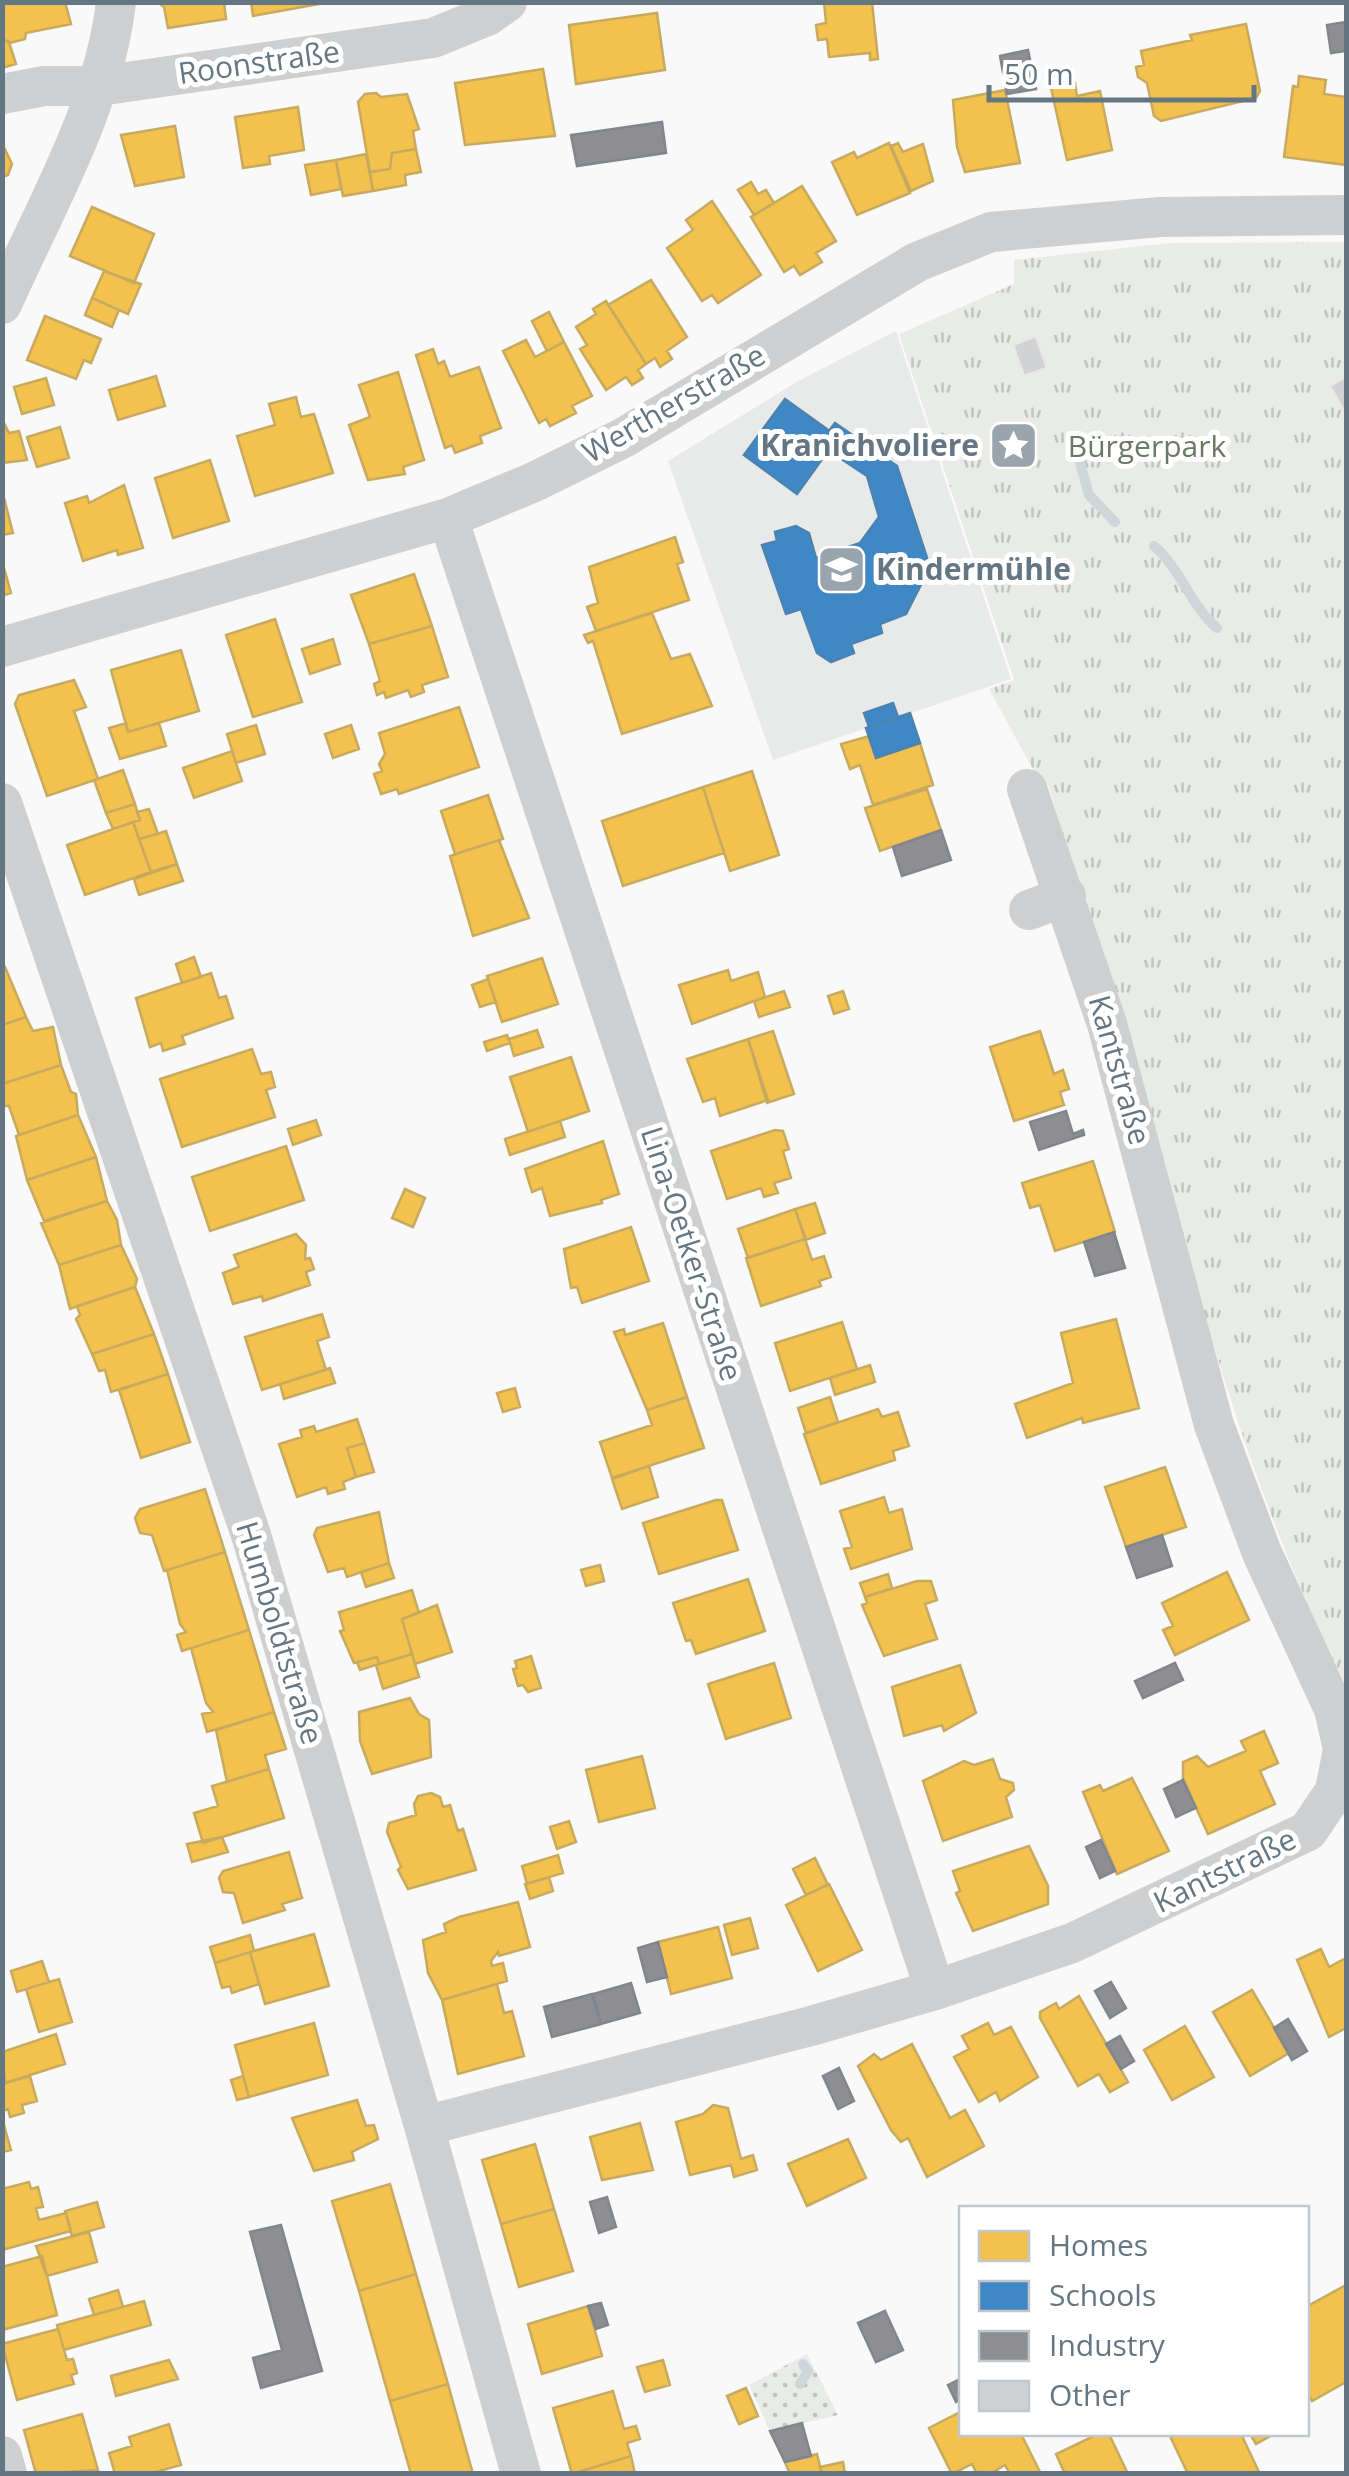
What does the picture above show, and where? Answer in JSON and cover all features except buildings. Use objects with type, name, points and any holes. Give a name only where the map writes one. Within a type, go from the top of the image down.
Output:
[{"type":"street","points":[[2,304],[99,86],[111,47],[116,2]]},
{"type":"street","name":"Roonstraße","points":[[2,94],[44,86],[99,86],[433,38],[486,16],[507,2]]},
{"type":"street","name":"Wertherstraße","points":[[2,647],[448,518],[623,438],[916,262],[958,242],[991,232],[1160,217],[1346,215]]},
{"type":"street","name":"Lina-Oetker-Straße","points":[[448,518],[935,1990]]},
{"type":"street","name":"Kantstraße","points":[[424,2126],[935,1990],[1072,1943],[1308,1831],[1335,1791],[1343,1749],[1334,1709],[1262,1553],[1214,1425],[1107,1024],[1047,903],[1027,789]]},
{"type":"street","name":"Humboldtstraße","points":[[2,802],[252,1538],[521,2474]]},
{"type":"street","points":[[2,2456],[8,2474]]},
{"type":"shaded area","name":"Kindermühle","points":[[896,331],[1011,679],[773,760],[668,461],[798,381]]},
{"type":"green space","name":"Bürgerpark","points":[[1346,242],[1346,1685],[1276,1526],[1220,1367],[1119,1007],[1048,785],[1042,786],[989,689],[1014,680],[899,334],[1014,284],[1014,260],[1170,243]]},
{"type":"green space","points":[[807,2354],[838,2415],[770,2431],[749,2385]]},
{"type":"waterway","points":[[1075,444],[1089,495],[1115,522]]},
{"type":"waterway","points":[[1154,546],[1217,628]]},
{"type":"waterway","points":[[800,2384],[808,2371],[803,2364]]},
{"type":"place","name":"Kranichvoliere","points":[[1014,446]]},
{"type":"place","name":"Kindermühle","points":[[841,570]]}]
